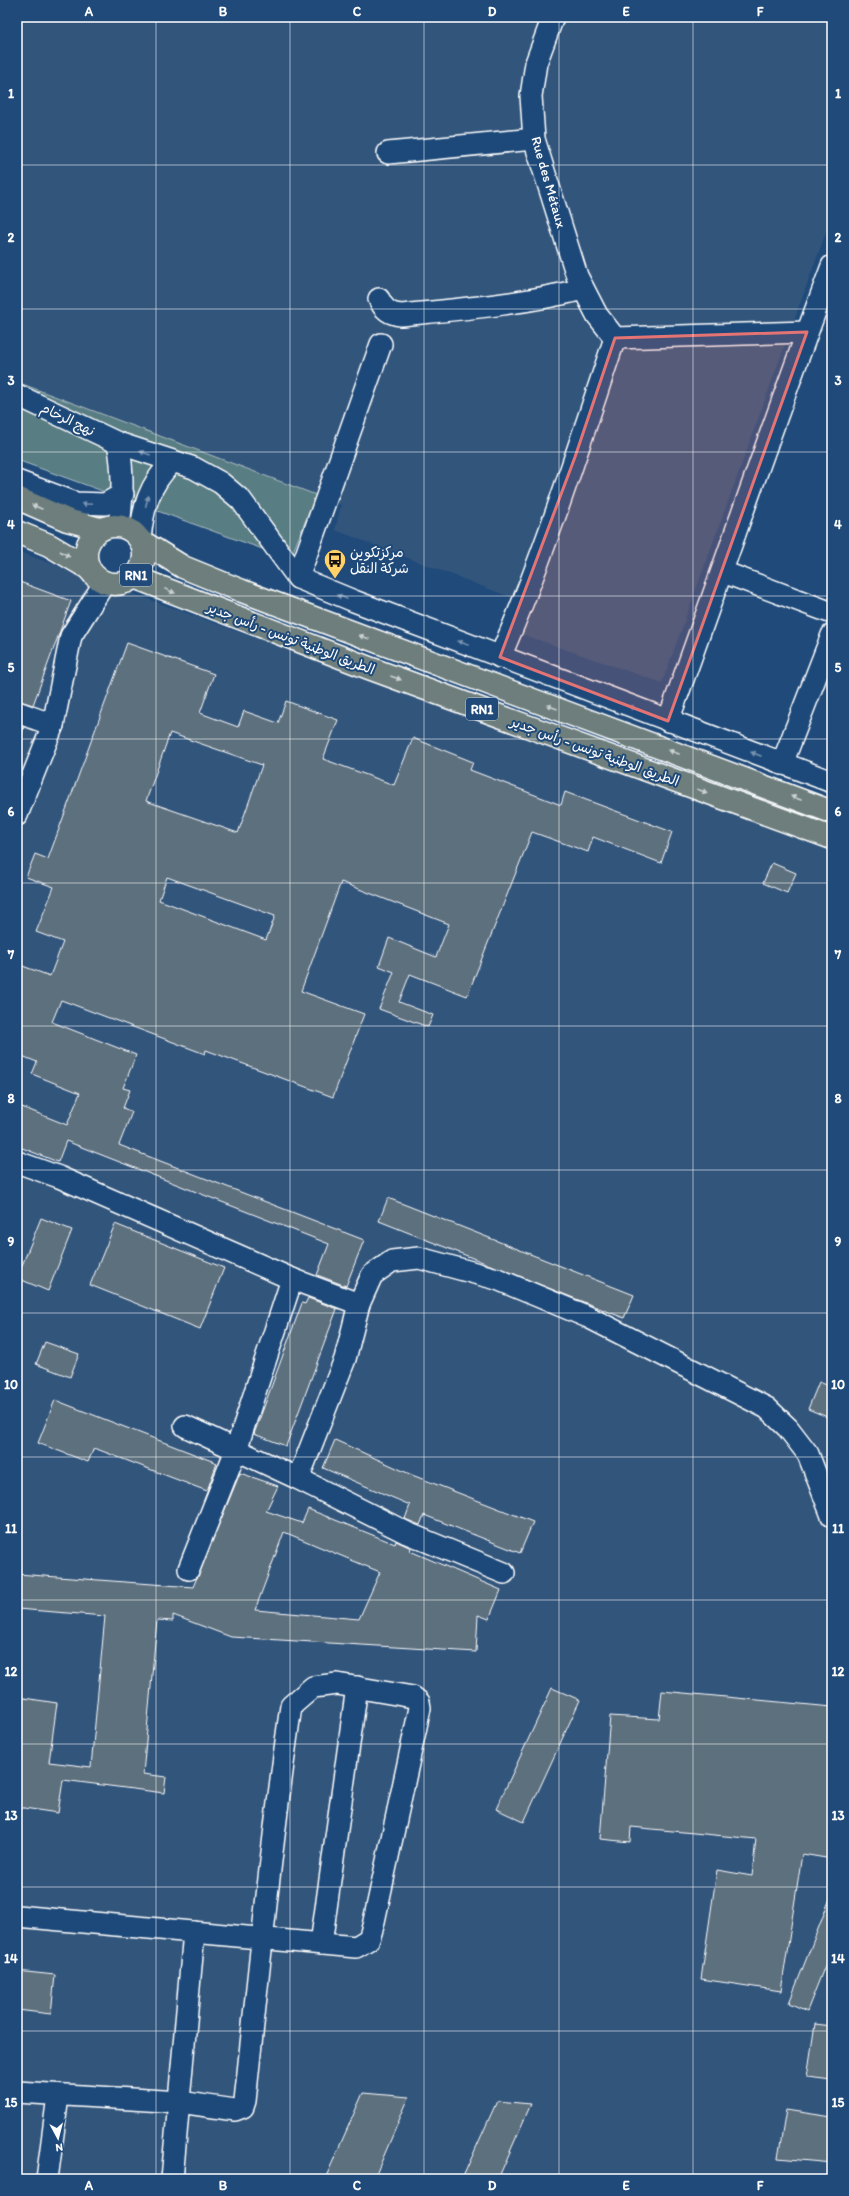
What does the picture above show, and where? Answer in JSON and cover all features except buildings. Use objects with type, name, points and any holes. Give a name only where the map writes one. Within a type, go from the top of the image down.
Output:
[{"type":"main road","name":"RN1","points":[[17,498],[67,520],[134,532],[140,540],[144,550],[144,560],[140,570],[134,577],[125,582],[115,584],[105,582],[92,574],[88,568],[49,545],[17,532]]},
{"type":"main road","points":[[88,568],[86,560],[87,546],[93,534],[110,527]]},
{"type":"main road","name":"الطريق الوطنية تونس - رأس جدير","points":[[140,540],[183,567],[249,594],[832,812]]},
{"type":"main road","name":"الطريق الوطنية تونس - رأس جدير","points":[[134,577],[369,668],[832,838]]},
{"type":"street","name":"Rue des Métaux","points":[[553,17],[536,63],[531,96],[534,139],[576,276],[597,315],[615,338]]},
{"type":"street","points":[[388,154],[534,139]]},
{"type":"street","points":[[668,721],[832,266]]},
{"type":"street","points":[[379,299],[383,307],[391,314],[401,315],[503,304],[555,296],[583,289]]},
{"type":"street","points":[[500,657],[518,614],[562,495],[615,338],[807,332]]},
{"type":"street","points":[[381,344],[298,578],[354,602],[832,782]]},
{"type":"street","name":"نهج الرخام","points":[[17,395],[118,444],[194,468],[221,483],[241,500],[298,578]]},
{"type":"street","points":[[110,527],[123,494],[122,463],[118,444]]},
{"type":"street","points":[[140,540],[151,489],[160,474],[172,462]]},
{"type":"street","points":[[17,481],[76,503],[105,504],[123,494]]},
{"type":"street","points":[[722,572],[832,613]]},
{"type":"street","points":[[17,815],[53,725],[71,636],[105,582]]},
{"type":"street","points":[[782,764],[832,634]]},
{"type":"street","points":[[17,712],[53,725]]},
{"type":"street","points":[[17,1162],[59,1177],[292,1280],[360,1304]]},
{"type":"street","points":[[297,1478],[304,1464],[345,1359],[360,1304],[372,1275],[392,1262],[419,1258],[497,1279],[588,1317],[767,1408],[788,1428],[808,1454],[832,1516]]},
{"type":"street","points":[[189,1569],[236,1450],[292,1280]]},
{"type":"street","points":[[185,1426],[297,1478],[406,1533],[504,1573]]},
{"type":"street","points":[[17,1916],[262,1938],[356,1947],[369,1939],[373,1926],[420,1708],[419,1702],[413,1697],[337,1684],[313,1687],[291,1706],[277,1804],[262,1938],[245,2101],[243,2107],[235,2110],[180,2102],[58,2096],[17,2092]]},
{"type":"street","points":[[321,1944],[357,1687]]},
{"type":"street","points":[[172,2179],[194,1932]]},
{"type":"street","points":[[47,2179],[58,2096]]},
{"type":"highlighted area","points":[[807,332],[668,721],[500,657],[575,457],[615,338]]},
{"type":"shaded area","points":[[17,17],[832,17],[832,216],[662,683],[521,634],[531,605],[335,530],[341,505],[17,382]]},
{"type":"shaded area","points":[[17,551],[832,849],[832,2179],[17,2179]]},
{"type":"green space","points":[[17,382],[316,495],[290,559],[17,460]]},
{"type":"place","name":"مركزتكوين شركة النقل","points":[[335,580]]}]
